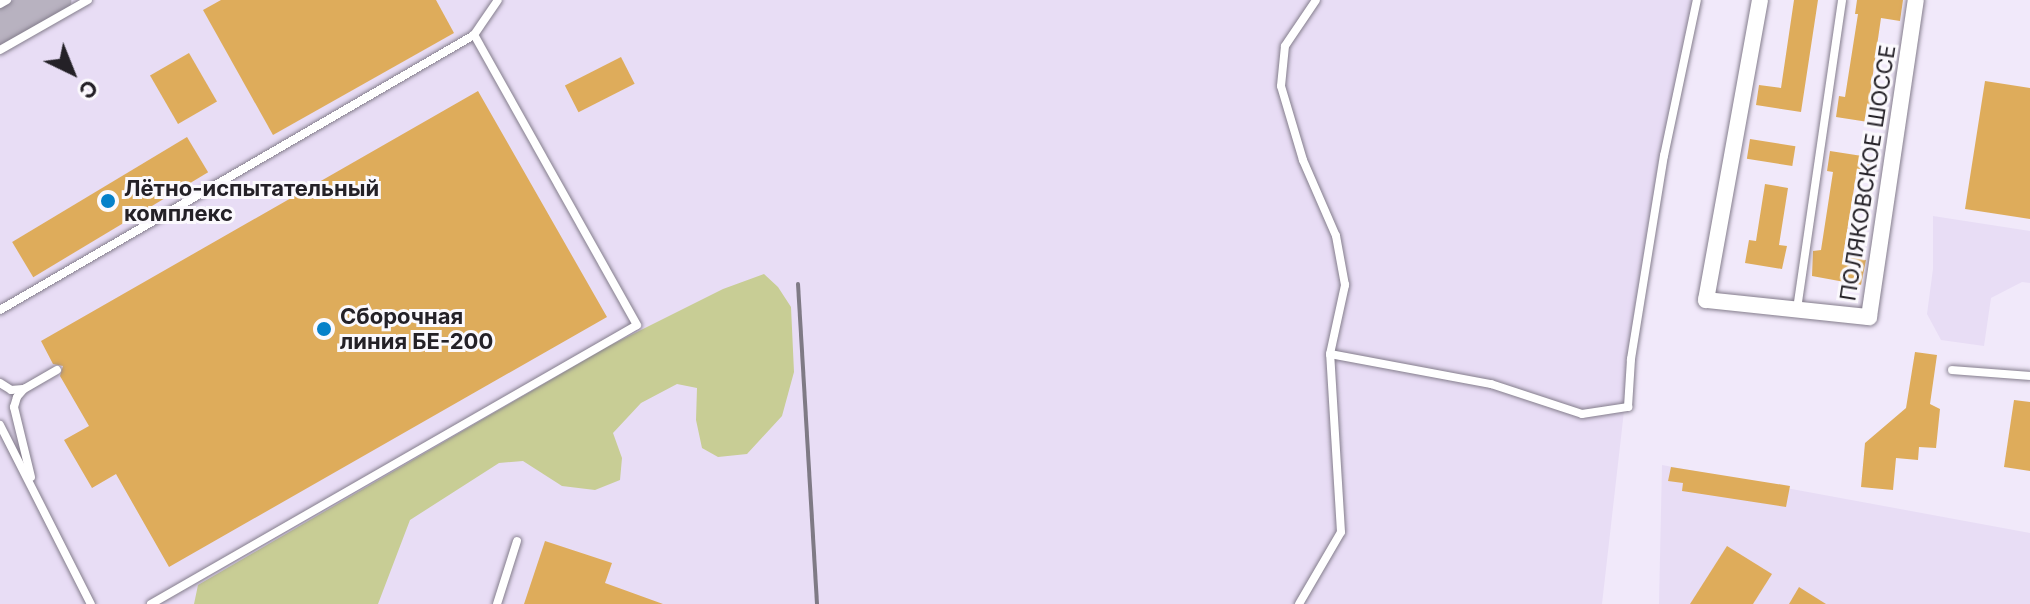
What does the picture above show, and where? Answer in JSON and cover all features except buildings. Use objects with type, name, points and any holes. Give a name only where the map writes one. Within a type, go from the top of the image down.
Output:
[{"type":"street","name":"ПОЛЯКОВСКОЕ ШОССЕ","points":[[1760,0],[1706,300],[1869,317],[1916,0]]},
{"type":"lane","points":[[0,4],[7,0]]},
{"type":"lane","points":[[0,50],[88,0]]},
{"type":"lane","points":[[0,310],[474,35],[498,0]]},
{"type":"lane","points":[[1299,604],[1341,532],[1330,354],[1345,285],[1336,236],[1303,160],[1281,86],[1285,46],[1316,0]]},
{"type":"lane","points":[[1330,354],[1491,384],[1582,414],[1628,407],[1631,359],[1664,156],[1697,0]]},
{"type":"lane","points":[[1797,309],[1842,0]]},
{"type":"lane","points":[[151,604],[637,325],[474,35]]},
{"type":"lane","points":[[0,383],[11,390],[24,389],[57,370]]},
{"type":"lane","points":[[1952,370],[2030,376]]},
{"type":"lane","points":[[24,389],[14,407],[34,490]]},
{"type":"lane","points":[[0,425],[91,604]]},
{"type":"lane","points":[[497,604],[517,541]]},
{"type":"shaded area","points":[[0,0],[1694,0],[1684,39],[1624,411],[1602,604],[0,604]]},
{"type":"shaded area","points":[[1933,216],[2030,231],[2030,283],[2022,282],[1991,298],[1984,346],[1941,340],[1927,314],[1933,269]]},
{"type":"shaded area","points":[[1662,465],[2030,533],[2030,604],[1659,604]]},
{"type":"green space","points":[[764,274],[778,287],[791,307],[794,372],[782,416],[747,454],[718,457],[702,448],[696,420],[697,388],[677,384],[641,403],[613,433],[622,458],[620,480],[595,490],[562,486],[523,461],[499,463],[410,520],[378,604],[194,604],[198,585],[609,346],[723,289]]},
{"type":"taxiway","points":[[0,29],[52,0]]},
{"type":"railway","points":[[798,284],[817,604]]},
{"type":"place","name":"Лётно-испытательный комплекс","points":[[108,201]]},
{"type":"place","name":"Сборочная линия БЕ-200","points":[[324,329]]}]
